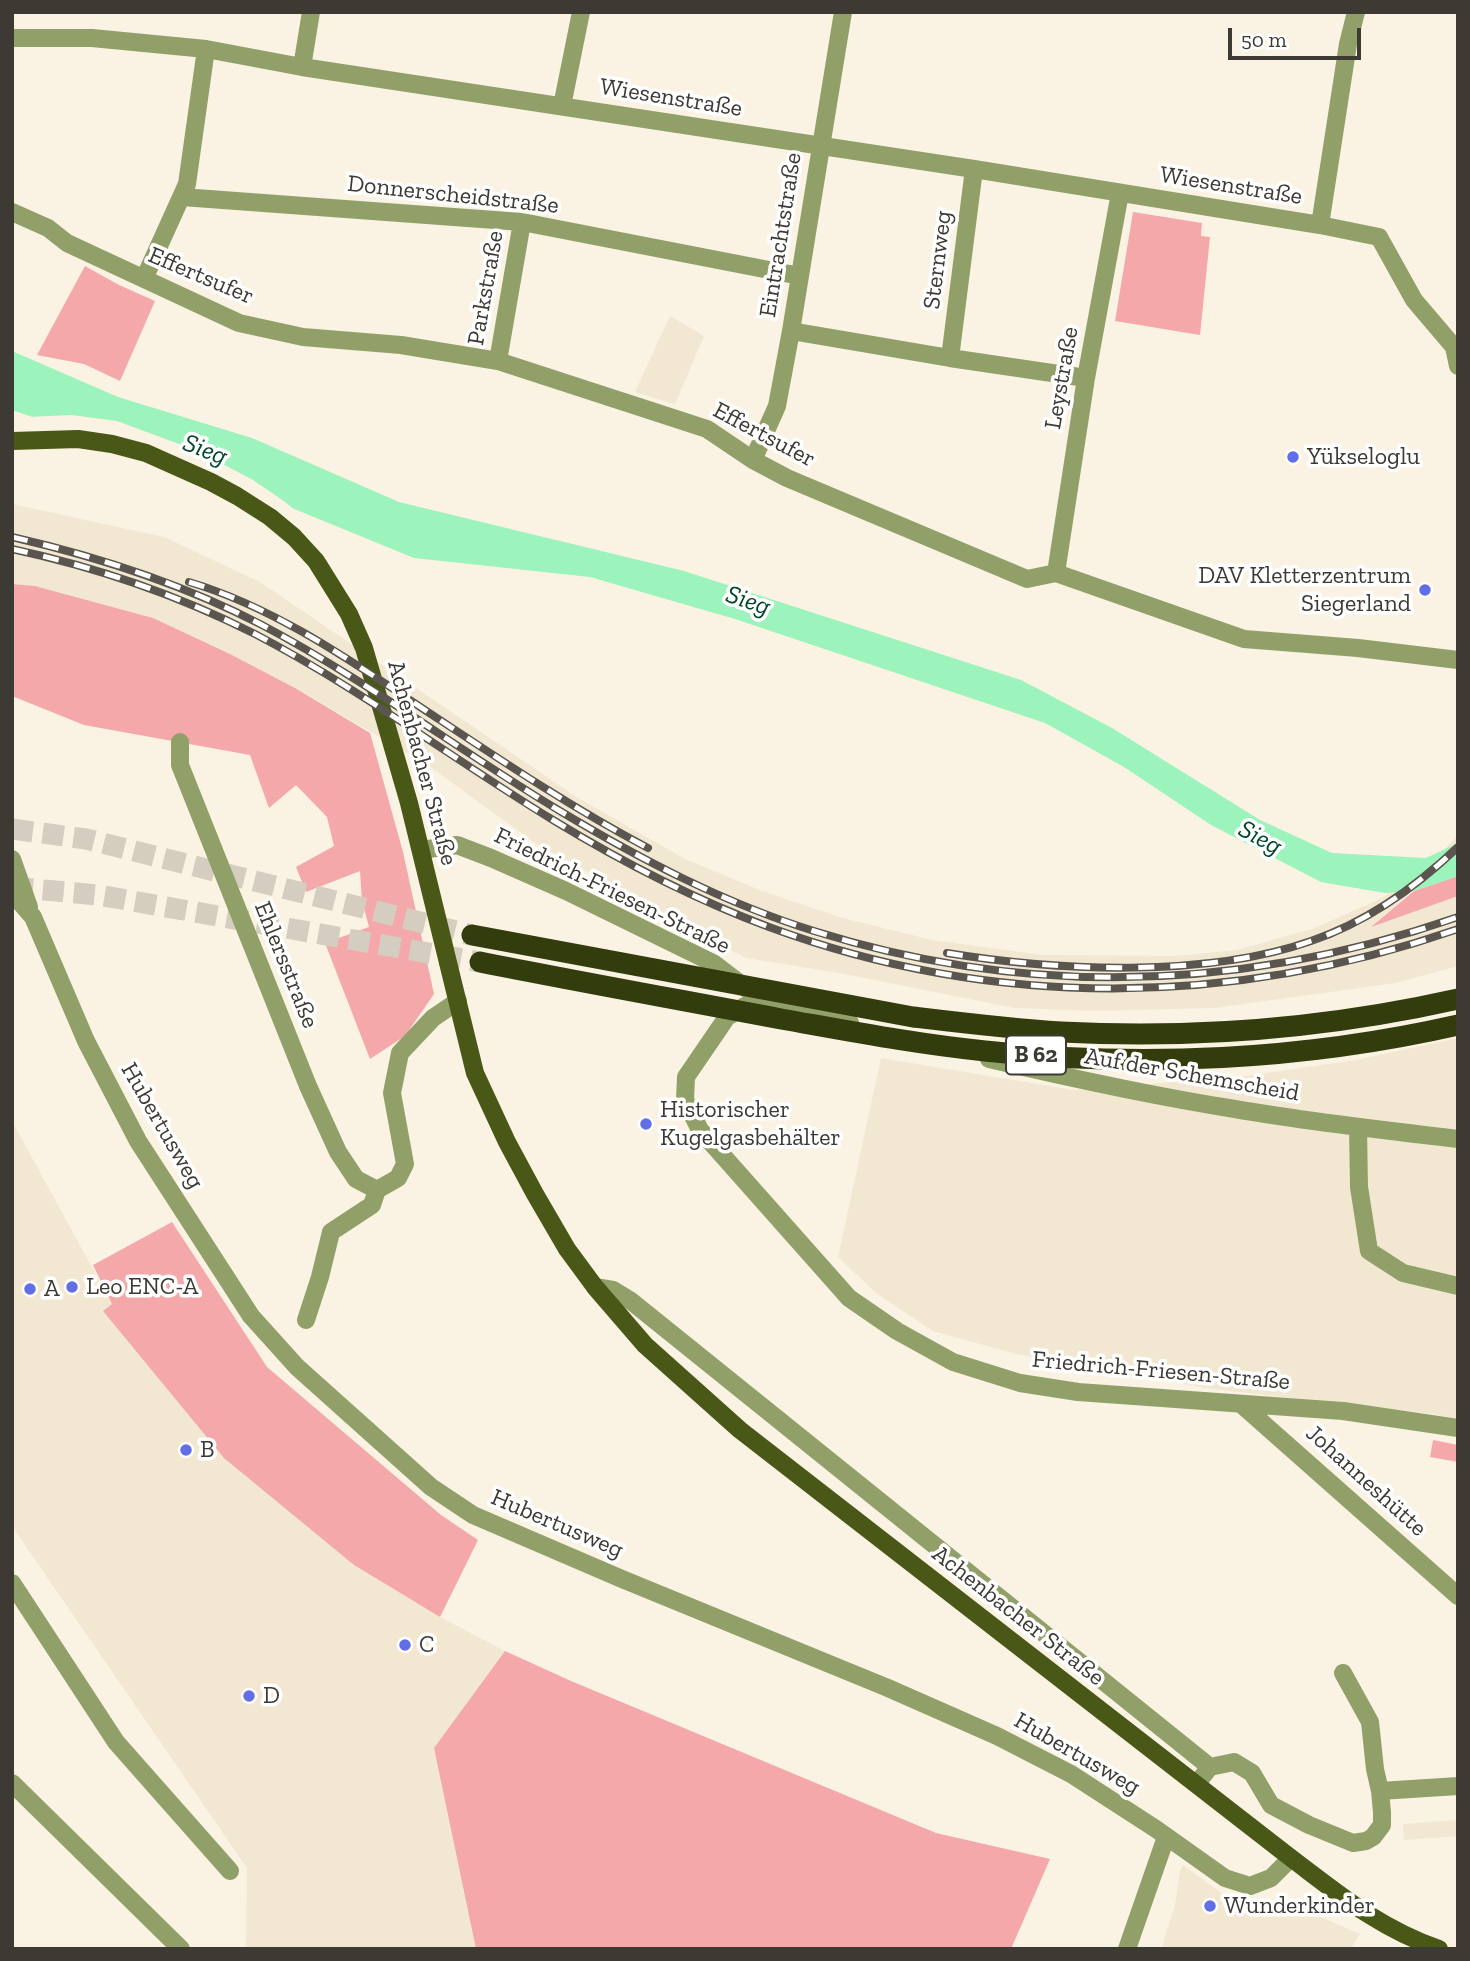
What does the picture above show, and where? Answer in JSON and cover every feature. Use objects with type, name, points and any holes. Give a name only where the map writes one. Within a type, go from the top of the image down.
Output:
[{"type":"highway","name":"B 62","points":[[472,935],[914,1017],[1061,1032],[1136,1034],[1284,1027],[1358,1018],[1458,999]]},
{"type":"highway","name":"B 62","points":[[480,962],[910,1042],[1060,1057],[1173,1059],[1287,1052],[1362,1043],[1458,1025]]},
{"type":"main road","name":"Achenbacher Straße","points":[[16,441],[78,439],[146,453],[237,496],[270,517],[317,561],[349,614],[364,648],[409,803],[475,1073],[507,1142],[567,1249],[594,1287],[645,1345],[740,1430],[1195,1785],[1372,1918],[1413,1940],[1439,1949]]},
{"type":"street","points":[[302,67],[312,12]]},
{"type":"street","points":[[562,106],[581,12]]},
{"type":"street","name":"Eintrachtstraße","points":[[753,460],[777,406],[843,12]]},
{"type":"street","points":[[1320,225],[1348,44],[1356,12]]},
{"type":"street","name":"Wiesenstraße","points":[[12,38],[92,38],[206,49],[302,67],[974,169],[1379,237],[1413,300],[1454,346],[1458,366]]},
{"type":"street","points":[[144,279],[187,184],[206,49]]},
{"type":"street","name":"Sternweg","points":[[950,358],[974,169]]},
{"type":"street","name":"Leystraße","points":[[1056,573],[1086,378],[1120,193]]},
{"type":"street","name":"Donnerscheidstraße","points":[[182,197],[522,222],[800,276]]},
{"type":"street","name":"Effertsufer","points":[[12,212],[48,228],[67,243],[239,323],[303,337],[401,345],[498,361],[706,429],[753,460],[787,478],[1027,579],[1056,573],[1244,639],[1358,648],[1458,660]]},
{"type":"street","name":"Parkstraße","points":[[498,361],[522,222]]},
{"type":"street","points":[[791,331],[1086,378]]},
{"type":"street","name":"Ehlersstraße","points":[[180,742],[180,765],[308,1086],[338,1152],[356,1179],[377,1190]]},
{"type":"street","name":"Friedrich-Friesen-Straße","points":[[421,850],[457,845],[566,891],[713,962],[759,998],[727,1017],[686,1077],[685,1100],[699,1130],[849,1298],[897,1331],[953,1362],[1020,1383],[1078,1392],[1343,1411],[1458,1428]]},
{"type":"street","name":"Hubertusweg","points":[[12,859],[33,917],[86,1041],[138,1141],[251,1316],[297,1367],[431,1487],[473,1515],[997,1736],[1071,1774],[1225,1878],[1250,1886],[1271,1878],[1291,1858]]},
{"type":"street","name":"Hubertusweg","points":[[12,893],[33,917]]},
{"type":"street","name":"Auf der Schemscheid","points":[[759,998],[1077,1080],[1235,1109],[1458,1139]]},
{"type":"street","points":[[306,1320],[331,1232],[372,1205],[377,1190],[398,1178],[405,1164],[392,1093],[400,1053],[433,1018],[458,1001]]},
{"type":"street","points":[[1358,1127],[1359,1187],[1369,1251],[1403,1273],[1458,1286]]},
{"type":"street","name":"Achenbacher Straße","points":[[594,1287],[613,1290],[631,1301],[1209,1768]]},
{"type":"street","name":"Johanneshütte","points":[[1241,1404],[1458,1596]]},
{"type":"street","points":[[12,1583],[116,1742],[230,1871]]},
{"type":"street","points":[[1195,1785],[1209,1768],[1234,1762],[1252,1773],[1271,1805],[1309,1825],[1353,1843],[1373,1837],[1382,1825],[1370,1722],[1343,1673]]},
{"type":"street","points":[[12,1783],[181,1949]]},
{"type":"street","points":[[1380,1791],[1458,1786]]},
{"type":"street","points":[[1127,1949],[1166,1837]]},
{"type":"shaded area","points":[[1133,212],[1202,223],[1201,236],[1210,237],[1200,335],[1115,321]]},
{"type":"shaded area","points":[[85,266],[155,301],[120,381],[84,364],[37,355]]},
{"type":"shaded area","points":[[670,316],[704,336],[675,404],[635,392]]},
{"type":"shaded area","points":[[12,504],[164,537],[260,582],[575,796],[685,859],[762,891],[843,918],[932,940],[1043,955],[1175,956],[1237,950],[1315,928],[1382,898],[1429,863],[1458,836],[1458,852],[1373,925],[1458,896],[1458,966],[1396,983],[1214,1008],[1095,1011],[1014,1008],[845,974],[746,958],[535,843],[425,763],[230,654],[153,618],[35,586],[12,584]]},
{"type":"shaded area","points":[[12,584],[35,586],[153,618],[295,688],[370,733],[403,852],[434,994],[405,1036],[370,1059],[325,943],[369,927],[362,901],[360,871],[306,892],[296,867],[334,846],[327,817],[296,785],[269,808],[250,755],[84,725],[12,696]]},
{"type":"shaded area","points":[[1458,876],[1458,896],[1371,927],[1414,891]]},
{"type":"shaded area","points":[[1458,1038],[1458,1419],[1212,1389],[1016,1354],[933,1331],[876,1293],[838,1257],[881,1058],[1074,1090],[1239,1077],[1356,1060]]},
{"type":"shaded area","points":[[12,1121],[112,1304],[103,1311],[354,1565],[440,1617],[505,1651],[434,1748],[476,1949],[246,1949],[247,1868],[12,1526]]},
{"type":"shaded area","points":[[172,1222],[267,1367],[441,1515],[478,1540],[440,1617],[354,1565],[224,1458],[103,1311],[112,1304],[93,1265]]},
{"type":"shaded area","points":[[1433,1440],[1458,1445],[1458,1462],[1430,1457]]},
{"type":"shaded area","points":[[505,1651],[936,1833],[1050,1859],[1011,1949],[476,1949],[434,1748]]},
{"type":"shaded area","points":[[1458,1820],[1458,1836],[1404,1840],[1403,1824]]},
{"type":"shaded area","name":"Wunderkinder","points":[[1183,1865],[1224,1895],[1250,1908],[1263,1913],[1273,1913],[1300,1908],[1360,1934],[1351,1949],[1161,1949],[1175,1905]]},
{"type":"water","name":"Sieg","points":[[12,351],[118,397],[252,438],[399,502],[684,571],[1021,680],[1112,728],[1260,820],[1332,853],[1426,858],[1458,843],[1458,876],[1414,891],[1385,893],[1321,882],[1211,825],[1124,767],[1045,723],[735,619],[590,577],[414,558],[287,506],[12,410]]},
{"type":"pier","points":[[71,415],[117,421],[179,444],[253,480],[302,516],[29,420],[28,417]]},
{"type":"tunnel","points":[[12,829],[86,839],[472,935]]},
{"type":"tunnel","points":[[12,887],[98,895],[480,962]]},
{"type":"railway","points":[[12,537],[77,553],[140,573],[232,610],[301,646],[523,788],[652,863],[781,920],[895,953],[975,967],[1056,976],[1137,977],[1217,972],[1298,960],[1378,942],[1458,917]]},
{"type":"railway","points":[[12,549],[75,564],[136,584],[226,620],[331,677],[516,797],[632,865],[741,916],[854,954],[940,973],[1027,985],[1114,988],[1200,985],[1287,973],[1373,955],[1458,929]]},
{"type":"railway","points":[[189,582],[223,594],[288,624],[380,680],[542,787],[648,848]]},
{"type":"railway","points":[[947,953],[1036,964],[1131,968],[1179,966],[1270,953],[1311,941],[1352,924],[1408,889],[1458,847]]},
{"type":"place","name":"Yükseloglu","points":[[1293,457]]},
{"type":"place","name":"DAV Kletterzentrum Siegerland","points":[[1425,590]]},
{"type":"place","name":"Historischer Kugelgasbehälter","points":[[646,1124]]},
{"type":"place","name":"Leo ENC-A","points":[[72,1287]]},
{"type":"place","name":"A","points":[[30,1289]]},
{"type":"place","name":"B","points":[[186,1450]]},
{"type":"place","name":"C","points":[[405,1645]]},
{"type":"place","name":"D","points":[[249,1696]]},
{"type":"place","name":"Wunderkinder","points":[[1210,1906]]}]
